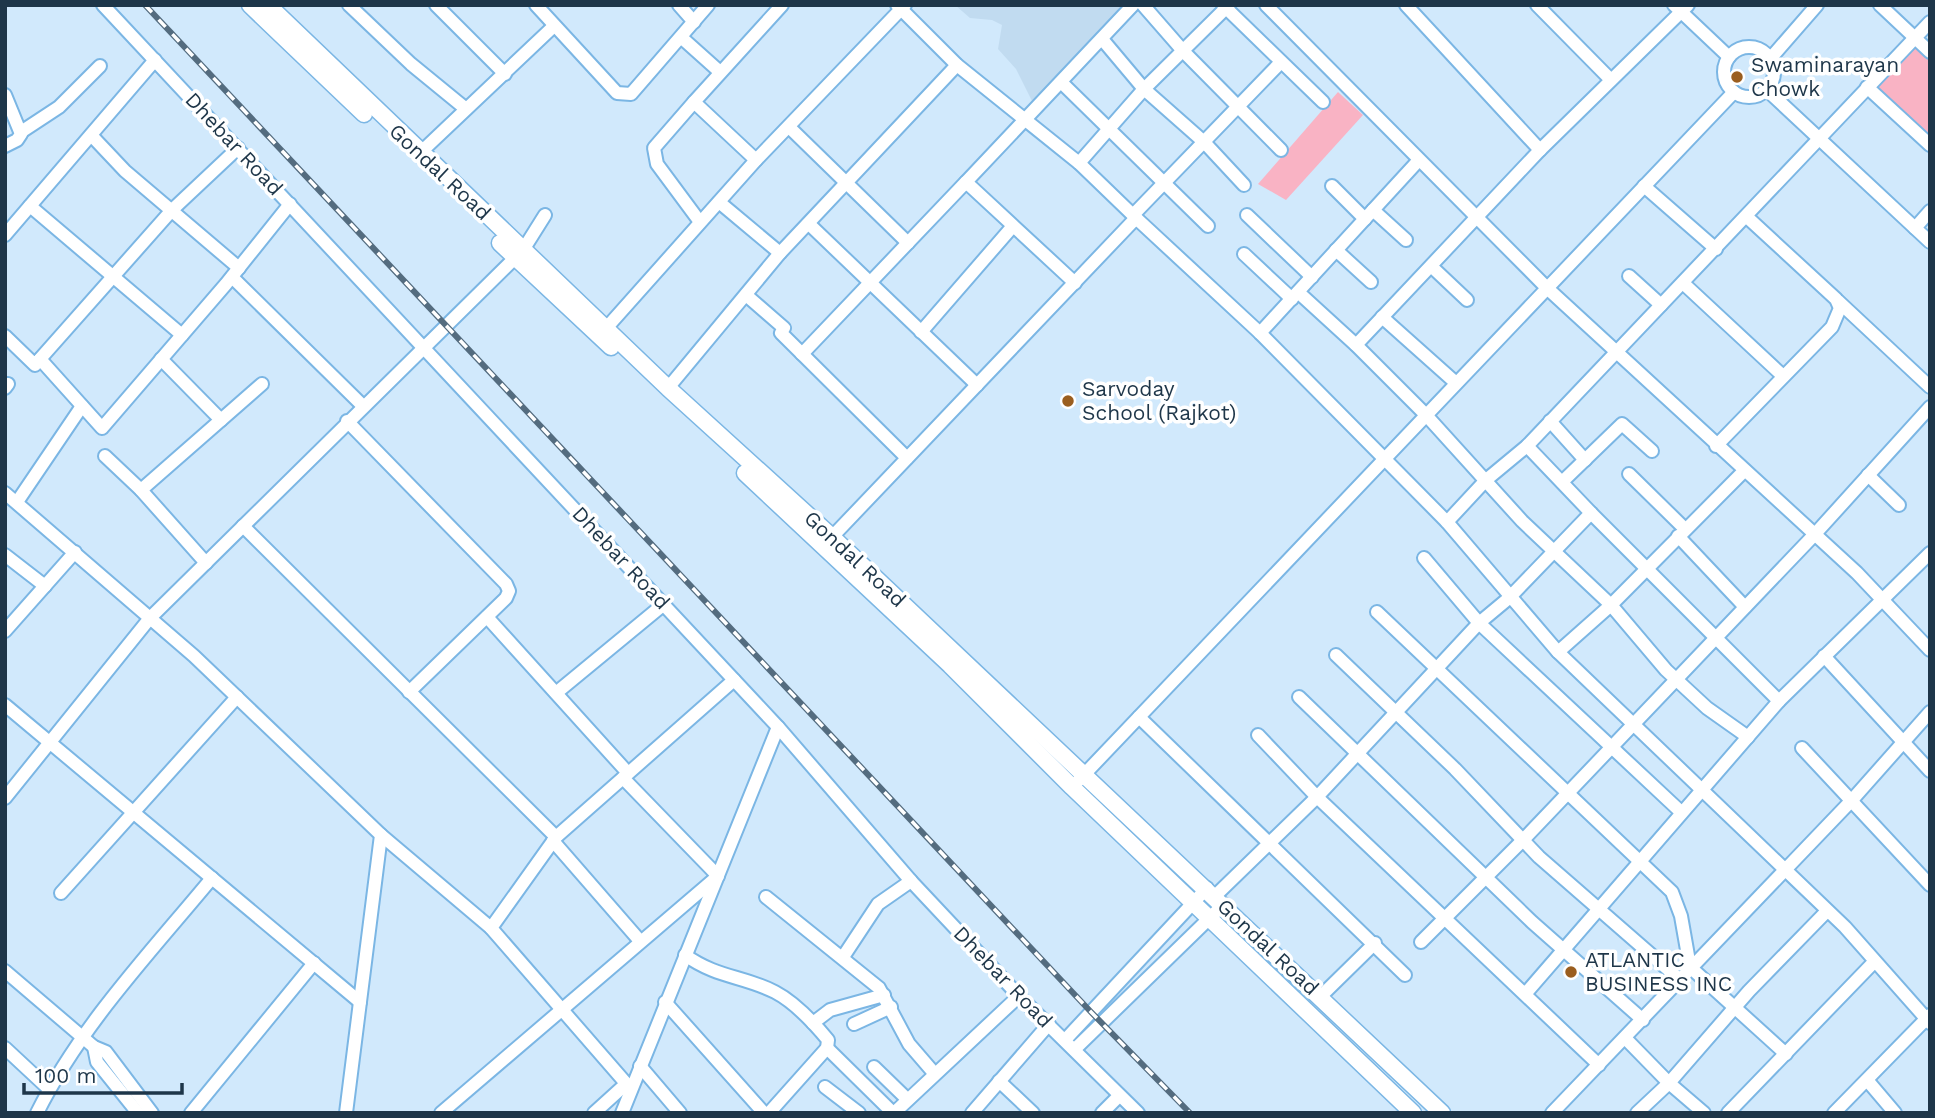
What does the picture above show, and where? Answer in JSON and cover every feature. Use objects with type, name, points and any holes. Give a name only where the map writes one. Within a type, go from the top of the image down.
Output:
[{"type":"main road","name":"Gondal Road","points":[[250,5],[603,332],[1413,1113]]},
{"type":"main road","name":"Gondal Road","points":[[268,5],[519,254]]},
{"type":"main road","name":"Gondal Road","points":[[603,332],[832,537],[1442,1113]]},
{"type":"street","name":"Dhebar Road","points":[[103,5],[778,727],[911,881],[1019,996],[1138,1113]]},
{"type":"street","points":[[349,5],[411,64],[466,109]]},
{"type":"street","points":[[436,5],[505,74]]},
{"type":"street","points":[[536,5],[617,93],[625,96],[631,94],[708,5]]},
{"type":"street","points":[[679,5],[694,22]]},
{"type":"street","points":[[701,222],[657,164],[654,148],[782,5]]},
{"type":"street","points":[[802,354],[1062,83],[1133,5]]},
{"type":"street","points":[[1143,5],[1184,52],[1281,150]]},
{"type":"street","points":[[1266,5],[1547,288],[1716,446],[1815,534],[1930,650]]},
{"type":"street","points":[[1406,5],[1540,150]]},
{"type":"street","points":[[1537,5],[1611,80]]},
{"type":"street","points":[[1770,59],[1817,5]]},
{"type":"street","points":[[1880,5],[1930,52]]},
{"type":"street","points":[[603,332],[756,160],[901,6],[957,65],[1023,121],[1079,163],[1260,333],[1447,522],[1509,598],[1558,652],[1827,911],[1928,1019],[1834,1113]]},
{"type":"street","points":[[1079,163],[1144,89],[1184,52],[1226,6],[1323,102]]},
{"type":"street","points":[[1356,345],[1540,150],[1681,8],[1729,57]]},
{"type":"street","points":[[1447,522],[1486,480],[1527,446],[1615,350],[1747,217],[1818,138],[1930,22]]},
{"type":"street","points":[[420,153],[554,26]]},
{"type":"street","points":[[682,38],[720,72]]},
{"type":"street","points":[[1102,40],[1144,89],[1203,142],[1244,185]]},
{"type":"street","points":[[1745,48],[1755,48],[1770,59],[1774,75],[1767,90],[1747,97],[1734,92],[1724,78],[1729,57],[1745,48]]},
{"type":"street","points":[[5,235],[155,60]]},
{"type":"street","points":[[832,537],[1075,283],[1203,142],[1281,62]]},
{"type":"street","points":[[668,388],[780,253],[957,65]]},
{"type":"street","points":[[21,132],[59,107],[100,66]]},
{"type":"street","points":[[1062,83],[1208,226]]},
{"type":"street","points":[[1867,87],[1930,145]]},
{"type":"street","points":[[1767,90],[1930,242]]},
{"type":"street","points":[[1072,787],[1734,92]]},
{"type":"street","points":[[5,95],[21,132],[19,139],[5,146]]},
{"type":"street","points":[[694,102],[756,160]]},
{"type":"street","points":[[789,127],[908,243]]},
{"type":"street","points":[[91,135],[125,171],[173,210],[236,272],[363,406]]},
{"type":"street","points":[[5,336],[35,365],[173,210],[238,148]]},
{"type":"street","points":[[1260,333],[1419,160]]},
{"type":"street","points":[[966,182],[1075,283]]},
{"type":"street","points":[[1332,186],[1406,240]]},
{"type":"street","points":[[1644,186],[1716,249]]},
{"type":"street","points":[[719,202],[780,253]]},
{"type":"street","points":[[40,359],[102,428],[236,272],[290,204]]},
{"type":"street","points":[[30,206],[183,335]]},
{"type":"street","points":[[1914,228],[1930,211]]},
{"type":"street","points":[[8,790],[50,743],[150,618],[519,254],[545,215]]},
{"type":"street","points":[[1247,215],[1312,277]]},
{"type":"street","points":[[1747,217],[1930,387]]},
{"type":"street","points":[[809,224],[977,385]]},
{"type":"street","points":[[921,332],[1013,226]]},
{"type":"street","points":[[1336,250],[1371,282]]},
{"type":"street","points":[[1244,254],[1356,345],[1611,605],[1666,670],[1707,708],[1748,737]]},
{"type":"street","points":[[1431,266],[1467,300]]},
{"type":"street","points":[[1629,276],[1661,305]]},
{"type":"street","points":[[1683,283],[1783,376]]},
{"type":"street","points":[[746,295],[784,328],[781,333],[907,458]]},
{"type":"street","points":[[1716,446],[1839,317],[1840,308],[1836,299]]},
{"type":"street","points":[[1382,317],[1456,383]]},
{"type":"street","points":[[161,359],[221,420]]},
{"type":"street","points":[[141,490],[262,384]]},
{"type":"street","points":[[17,502],[82,406]]},
{"type":"street","points":[[1421,942],[1523,840],[1815,534],[1930,407]]},
{"type":"street","points":[[347,421],[506,584],[509,591],[506,598],[409,692]]},
{"type":"street","points":[[1550,421],[1585,460]]},
{"type":"street","points":[[1562,482],[1622,424],[1652,451]]},
{"type":"street","points":[[1527,446],[1713,639],[1779,701]]},
{"type":"street","points":[[105,456],[141,490],[206,563]]},
{"type":"street","points":[[1558,652],[1611,605],[1744,471]]},
{"type":"street","points":[[1629,474],[1745,607]]},
{"type":"street","points":[[1868,475],[1899,505]]},
{"type":"street","points":[[5,493],[237,697],[381,835],[491,928],[628,1087]]},
{"type":"street","points":[[1070,1045],[1194,903],[1215,896],[1317,797],[1479,623],[1509,598],[1591,513]]},
{"type":"street","points":[[243,526],[554,839],[640,941]]},
{"type":"street","points":[[6,628],[75,552]]},
{"type":"street","points":[[1526,993],[1779,701],[1930,553]]},
{"type":"street","points":[[5,555],[45,586]]},
{"type":"street","points":[[1424,558],[1479,623],[1609,748],[1681,812]]},
{"type":"street","points":[[556,693],[664,604]]},
{"type":"street","points":[[1377,612],[1567,792],[1677,901],[1690,967],[1786,1054]]},
{"type":"street","points":[[486,617],[718,876]]},
{"type":"street","points":[[1336,655],[1397,712],[1523,840],[1679,979]]},
{"type":"street","points":[[1824,656],[1872,706],[1902,744],[1930,771]]},
{"type":"street","points":[[491,928],[554,839],[734,680]]},
{"type":"street","points":[[61,893],[237,697]]},
{"type":"street","points":[[1299,697],[1562,949],[1643,1020]]},
{"type":"street","points":[[5,705],[360,1002]]},
{"type":"street","points":[[1552,1113],[1852,800],[1930,712]]},
{"type":"street","points":[[1139,717],[1405,975]]},
{"type":"street","points":[[622,1113],[628,1087],[640,1066],[778,727]]},
{"type":"street","points":[[1258,735],[1317,797],[1599,1065]]},
{"type":"street","points":[[1802,748],[1930,885]]},
{"type":"street","points":[[346,1113],[381,835]]},
{"type":"street","points":[[440,1113],[718,876]]},
{"type":"street","points":[[37,1113],[83,1035],[212,878]]},
{"type":"street","points":[[843,957],[878,904],[911,881]]},
{"type":"street","points":[[1070,1045],[1211,920],[1215,896]]},
{"type":"street","points":[[766,897],[843,957],[884,995],[909,1044],[934,1073]]},
{"type":"street","points":[[1637,1113],[1669,1083],[1736,1006],[1827,911]]},
{"type":"street","points":[[1321,996],[1375,943]]},
{"type":"street","points":[[665,1002],[766,1113],[827,1048],[828,1040],[813,1023],[775,992],[714,973],[685,955]]},
{"type":"street","points":[[1728,1113],[1874,962]]},
{"type":"street","points":[[191,1113],[314,963]]},
{"type":"street","points":[[5,971],[94,1047],[106,1052],[152,1113]]},
{"type":"street","points":[[813,1023],[830,1010],[884,995]]},
{"type":"street","points":[[827,1048],[893,1113],[1019,996]]},
{"type":"street","points":[[854,1024],[891,1007]]},
{"type":"street","points":[[972,1113],[1049,1024]]},
{"type":"street","points":[[1625,1038],[1669,1083],[1704,1113]]},
{"type":"street","points":[[94,1047],[97,1062],[138,1113]]},
{"type":"street","points":[[5,1048],[49,1089]]},
{"type":"street","points":[[640,1066],[680,1113]]},
{"type":"street","points":[[874,1066],[907,1099]]},
{"type":"street","points":[[1867,1080],[1895,1113]]},
{"type":"street","points":[[999,1081],[1033,1113]]},
{"type":"street","points":[[594,1113],[628,1087]]},
{"type":"street","points":[[825,1087],[859,1113]]},
{"type":"street","points":[[1102,1113],[1119,1096]]},
{"type":"shaded area","points":[[955,5],[1128,5],[1033,103],[1016,69],[998,49],[1002,25],[992,20],[970,18]]},
{"type":"shaded area","points":[[1915,46],[1930,59],[1930,139],[1872,87]]},
{"type":"shaded area","points":[[1338,92],[1363,115],[1286,200],[1258,184]]},
{"type":"railway","points":[[145,5],[1091,1012],[1190,1113]]},
{"type":"place","name":"Swaminarayan Chowk","points":[[1737,77]]},
{"type":"place","name":"Sarvoday School (Rajkot)","points":[[1068,401]]},
{"type":"place","name":"ATLANTIC BUSINESS INC","points":[[1571,972]]}]
